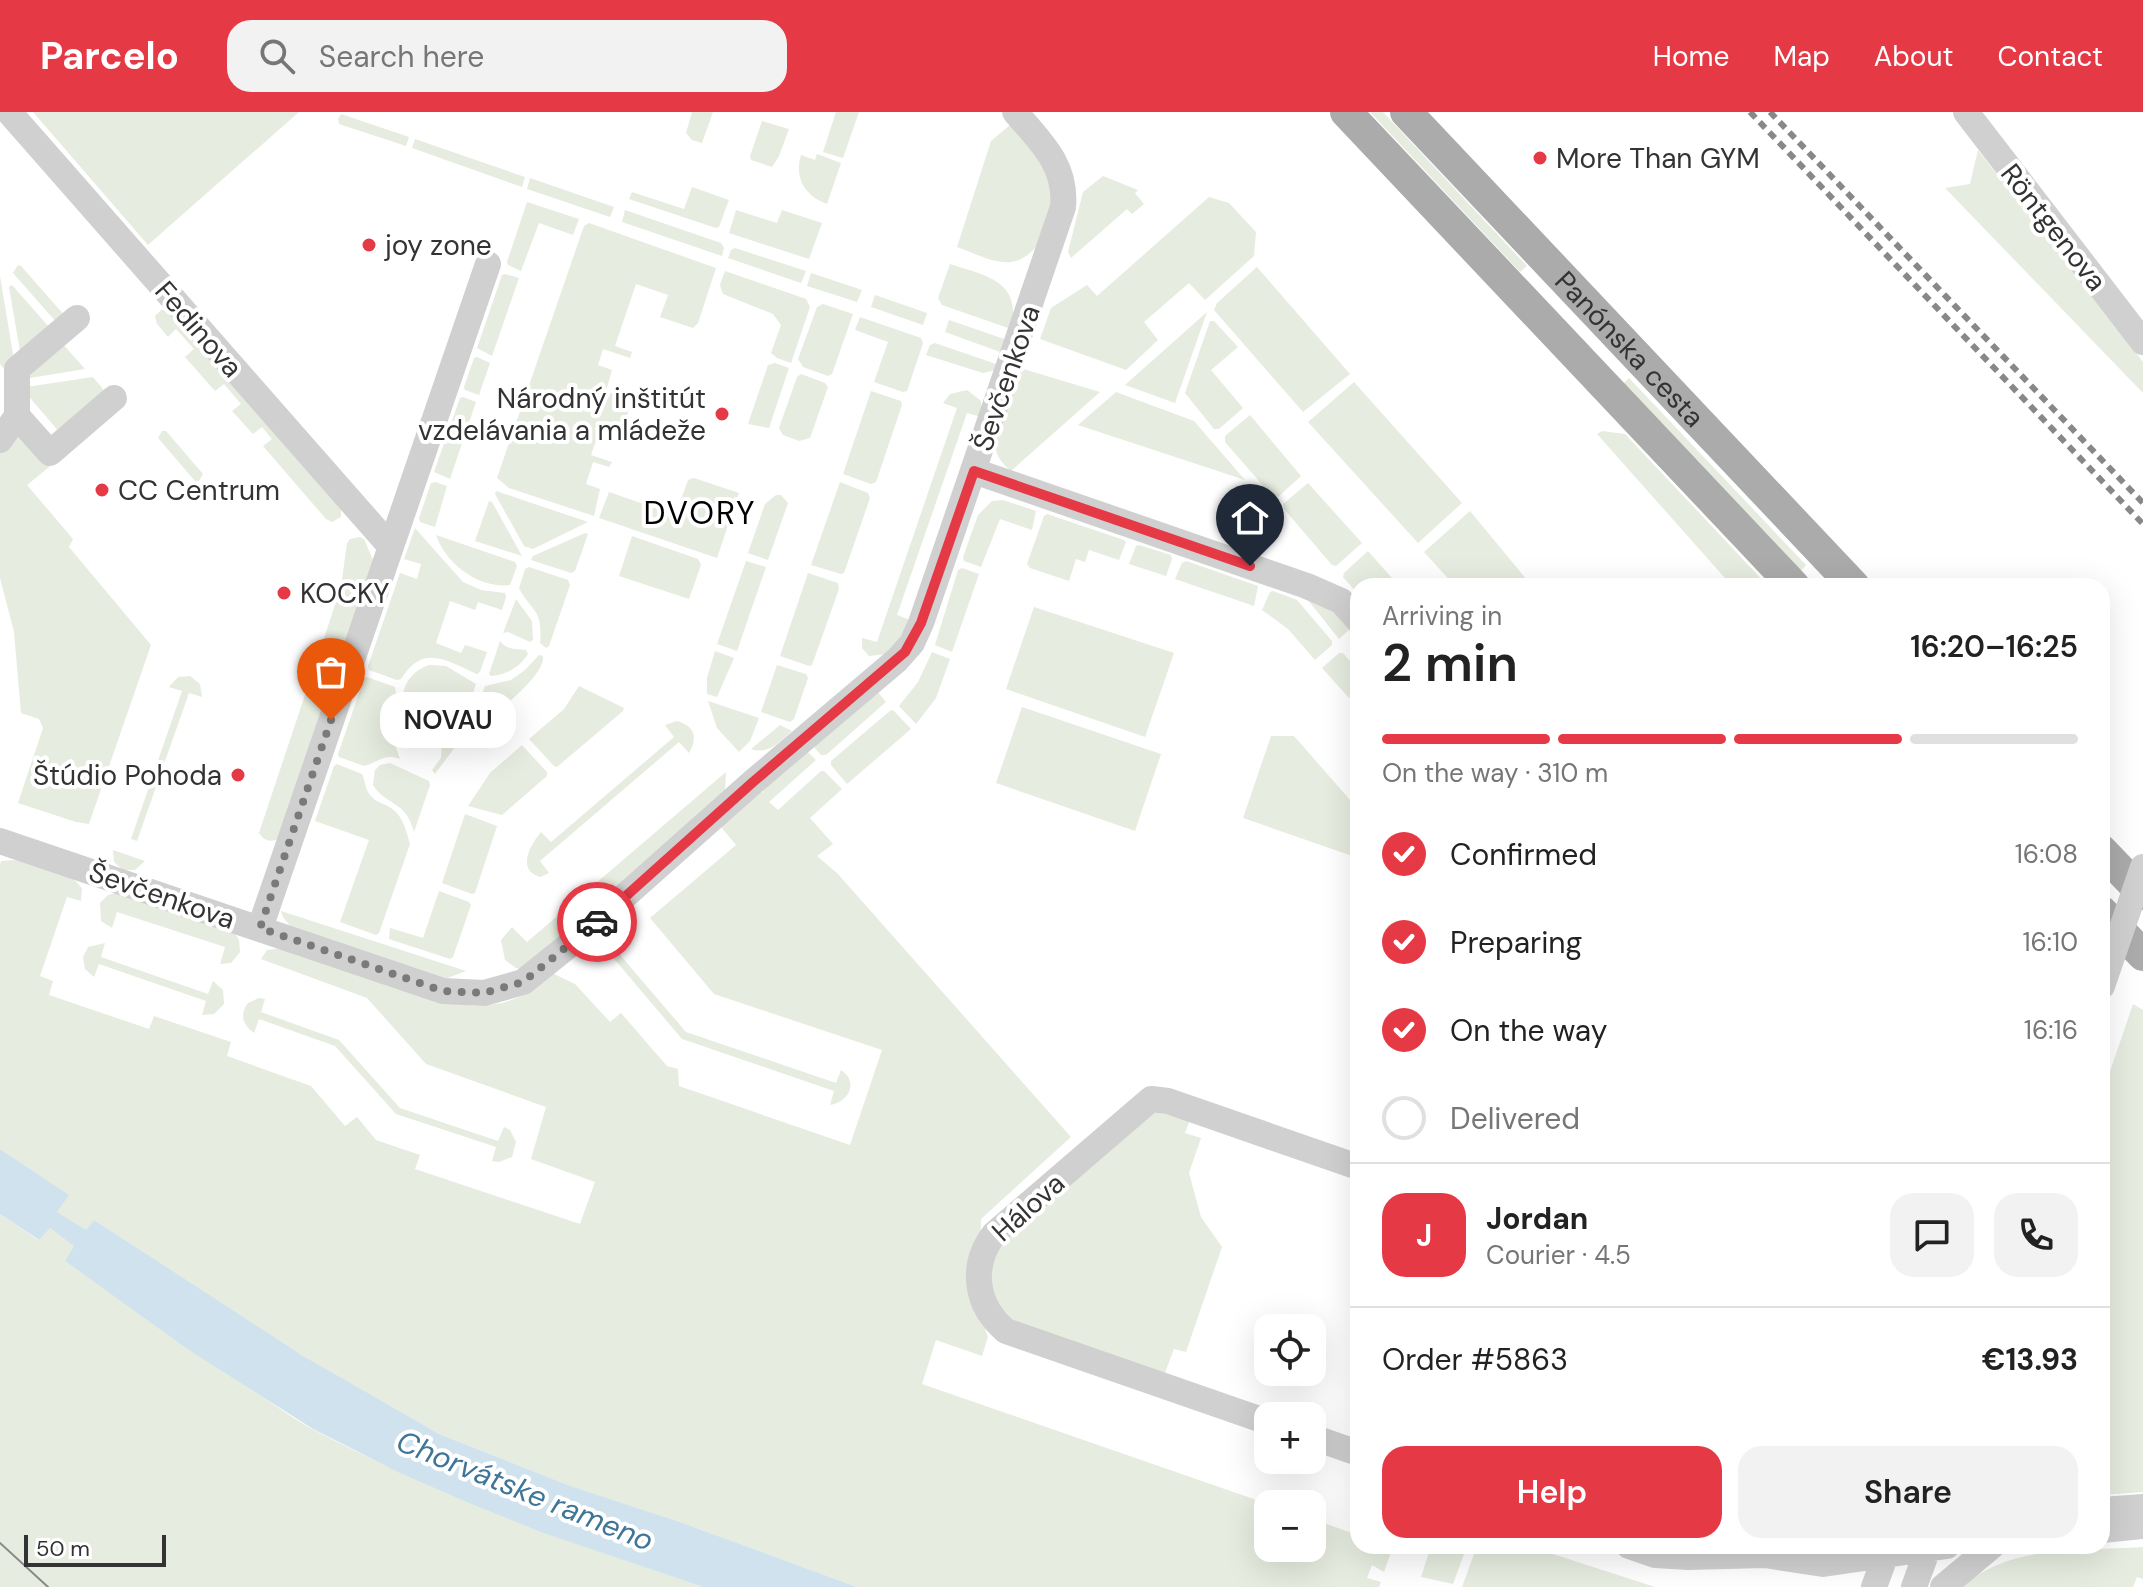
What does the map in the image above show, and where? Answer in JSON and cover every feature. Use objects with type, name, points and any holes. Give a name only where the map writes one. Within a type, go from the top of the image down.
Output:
[{"type":"main road","name":"Panónska cesta","points":[[1346,112],[1786,578]]},
{"type":"main road","name":"Panónska cesta","points":[[1406,112],[1846,578]]},
{"type":"main road","points":[[2110,859],[2143,894]]},
{"type":"main road","points":[[2110,920],[2143,955]]},
{"type":"street","name":"Fedinova","points":[[9,112],[390,546]]},
{"type":"street","name":"Ševčenkova","points":[[0,841],[443,991],[484,993],[523,982],[905,652],[921,623],[1063,207],[1062,179],[1056,162],[1015,112]]},
{"type":"street","name":"Röntgenova","points":[[1966,112],[2143,342]]},
{"type":"street","points":[[260,928],[488,264]]},
{"type":"street","points":[[0,440],[17,416],[17,369],[77,318]]},
{"type":"street","points":[[17,416],[50,453],[114,398]]},
{"type":"street","points":[[974,471],[1307,586],[1337,598],[1350,612]]},
{"type":"street","points":[[2110,963],[2143,867]]},
{"type":"street","name":"Hálova","points":[[1254,1417],[1015,1335],[1001,1326],[985,1302],[979,1276],[982,1253],[994,1234],[1151,1099],[1168,1101],[1350,1164]]},
{"type":"street","points":[[1326,1442],[1350,1450]]},
{"type":"street","points":[[2110,1509],[2143,1507]]},
{"type":"street","points":[[2110,1529],[2143,1526]]},
{"type":"street","points":[[1652,1554],[1688,1557],[1814,1555],[1838,1587]]},
{"type":"street","points":[[1874,1587],[1886,1554]]},
{"type":"street","points":[[1914,1587],[1930,1554]]},
{"type":"street","points":[[1943,1587],[1982,1554]]},
{"type":"shaded area","points":[[33,112],[299,112],[148,245]]},
{"type":"shaded area","points":[[692,112],[713,112],[702,143],[692,140],[686,133]]},
{"type":"shaded area","points":[[836,112],[859,112],[843,158],[823,152]]},
{"type":"shaded area","points":[[1370,112],[1383,112],[1527,266],[1520,272]]},
{"type":"shaded area","points":[[341,114],[409,137],[406,146],[339,124]]},
{"type":"shaded area","points":[[762,121],[789,129],[772,167],[751,160],[750,156]]},
{"type":"shaded area","points":[[1010,125],[1042,164],[1051,186],[1053,203],[1044,236],[1037,245],[1021,259],[1004,262],[957,247],[991,141]]},
{"type":"shaded area","points":[[415,139],[525,177],[522,187],[412,148]]},
{"type":"shaded area","points":[[1978,150],[2143,362],[2143,393],[1945,188],[1970,184]]},
{"type":"shaded area","points":[[817,154],[841,163],[827,204],[807,191],[800,179],[801,155],[815,160]]},
{"type":"shaded area","points":[[1103,176],[1138,190],[1135,193],[1144,204],[1132,214],[1127,209],[1071,258],[1068,252],[1083,192]]},
{"type":"shaded area","points":[[530,178],[614,207],[610,217],[527,189]]},
{"type":"shaded area","points":[[692,187],[729,200],[719,227],[629,199],[632,192],[684,209]]},
{"type":"shaded area","points":[[1209,197],[1229,203],[1256,232],[1254,256],[1205,300],[1189,283],[1144,322],[1158,340],[1126,370],[1040,339],[1051,308],[1087,285],[1097,296]]},
{"type":"shaded area","points":[[527,202],[579,219],[573,235],[539,223],[521,271],[507,262]]},
{"type":"shaded area","points":[[625,210],[721,243],[724,248],[722,256],[622,222]]},
{"type":"shaded area","points":[[736,210],[777,223],[782,210],[822,223],[809,259],[729,233]]},
{"type":"shaded area","points":[[589,223],[716,268],[698,323],[693,328],[660,317],[668,295],[636,284],[615,346],[632,352],[630,358],[603,349],[598,365],[612,370],[606,391],[631,403],[622,430],[602,424],[591,455],[612,462],[609,467],[593,462],[586,484],[600,489],[594,516],[509,488],[497,478],[584,226]]},
{"type":"shaded area","points":[[735,248],[806,271],[801,283],[728,258]]},
{"type":"shaded area","points":[[950,264],[988,277],[1006,291],[1013,313],[1011,329],[942,305],[938,298]]},
{"type":"shaded area","points":[[18,265],[65,316],[57,323],[13,273]]},
{"type":"shaded area","points":[[1257,267],[1350,374],[1303,412],[1214,310],[1217,303]]},
{"type":"shaded area","points":[[725,271],[806,299],[810,307],[791,363],[771,353],[781,325],[773,314],[723,294],[720,285]]},
{"type":"shaded area","points":[[811,273],[862,290],[857,302],[807,286]]},
{"type":"shaded area","points":[[502,275],[519,278],[492,356],[477,348]]},
{"type":"shaded area","points":[[0,276],[14,360],[3,368],[0,364]]},
{"type":"shaded area","points":[[12,285],[50,328],[20,351],[9,287]]},
{"type":"shaded area","points":[[875,295],[927,313],[923,325],[871,307]]},
{"type":"shaded area","points":[[823,304],[853,314],[832,374],[828,376],[803,367],[798,359],[817,307]]},
{"type":"shaded area","points":[[166,310],[341,509],[341,517],[332,522],[326,519],[263,446],[272,439],[262,427],[253,434],[232,411],[241,404],[224,384],[215,391],[185,357],[194,349],[176,329],[168,337],[157,324],[155,316]]},
{"type":"shaded area","points":[[1207,312],[1175,403],[1125,385]]},
{"type":"shaded area","points":[[860,317],[921,338],[923,343],[907,391],[874,382],[888,342],[855,330]]},
{"type":"shaded area","points":[[949,320],[1007,340],[1003,353],[945,332]]},
{"type":"shaded area","points":[[1210,321],[1214,321],[1238,347],[1211,370],[1243,408],[1219,429],[1214,429],[1185,393]]},
{"type":"shaded area","points":[[61,342],[85,369],[24,379]]},
{"type":"shaded area","points":[[935,343],[999,365],[996,370],[983,373],[926,355],[930,345]]},
{"type":"shaded area","points":[[477,357],[490,363],[479,395],[464,387]]},
{"type":"shaded area","points":[[775,363],[789,368],[769,428],[748,424],[768,365]]},
{"type":"shaded area","points":[[1020,368],[1100,392],[1011,471],[998,456],[995,442],[1003,409]]},
{"type":"shaded area","points":[[801,374],[828,387],[810,438],[799,441],[783,435],[779,428],[797,377]]},
{"type":"shaded area","points":[[93,377],[103,389],[103,397],[60,433],[26,393],[26,387]]},
{"type":"shaded area","points":[[1629,378],[1806,565],[1798,574],[1622,385]]},
{"type":"shaded area","points":[[1354,382],[1462,503],[1418,543],[1308,422]]},
{"type":"shaded area","points":[[967,390],[981,401],[981,417],[967,413],[897,615],[910,620],[887,654],[869,656],[862,648],[862,638],[877,642],[957,408],[943,403],[950,394]]},
{"type":"shaded area","points":[[871,391],[901,401],[902,405],[876,482],[871,484],[843,474]]},
{"type":"shaded area","points":[[1116,392],[1194,421],[1245,480],[1078,425]]},
{"type":"shaded area","points":[[460,398],[476,402],[450,479],[434,472]]},
{"type":"shaded area","points":[[1250,415],[1301,476],[1278,497],[1272,496],[1225,442],[1225,436]]},
{"type":"shaded area","points":[[18,427],[54,463],[27,485],[73,539],[69,547],[151,645],[89,824],[18,803],[43,728],[39,719],[21,713],[14,632],[0,578],[0,429]]},
{"type":"shaded area","points":[[162,431],[166,431],[203,474],[199,481],[195,481],[158,438]]},
{"type":"shaded area","points":[[1602,431],[1625,434],[1760,578],[1725,578],[1597,434]]},
{"type":"shaded area","points":[[694,478],[739,493],[717,558],[599,518],[609,492],[667,512],[678,508],[688,480]]},
{"type":"shaded area","points":[[840,482],[868,493],[870,498],[844,573],[841,574],[811,565]]},
{"type":"shaded area","points":[[431,483],[447,486],[435,527],[420,522],[419,518]]},
{"type":"shaded area","points":[[1308,483],[1362,543],[1336,566],[1284,509],[1283,504]]},
{"type":"shaded area","points":[[496,491],[588,522],[533,549],[524,546]]},
{"type":"shaded area","points":[[776,495],[781,495],[788,503],[768,560],[748,553],[765,504]]},
{"type":"shaded area","points":[[1003,500],[1036,511],[1032,530],[1000,519],[981,567],[964,561],[978,515],[992,501]]},
{"type":"shaded area","points":[[489,501],[492,502],[522,556],[475,541]]},
{"type":"shaded area","points":[[1470,511],[1525,578],[1448,578],[1424,552]]},
{"type":"shaded area","points":[[1047,514],[1124,540],[1126,542],[1119,560],[1089,550],[1085,562],[1076,559],[1069,581],[1030,568],[1027,564]]},
{"type":"shaded area","points":[[415,528],[463,582],[481,590],[505,593],[502,610],[478,602],[475,610],[450,601],[436,643],[461,653],[465,645],[487,652],[477,674],[437,658],[418,661],[397,680],[369,670],[400,573],[417,579],[421,564],[404,559]]},
{"type":"shaded area","points":[[588,534],[575,571],[571,573],[531,560],[533,556]]},
{"type":"shaded area","points":[[436,535],[515,562],[517,566],[510,585],[487,583],[465,572],[447,556]]},
{"type":"shaded area","points":[[632,536],[698,559],[701,565],[689,599],[619,576]]},
{"type":"shaded area","points":[[360,537],[364,539],[373,560],[280,838],[268,840],[259,833],[341,587],[347,543]]},
{"type":"shaded area","points":[[1139,545],[1171,555],[1166,576],[1129,564]]},
{"type":"shaded area","points":[[1368,551],[1392,578],[1350,578],[1350,585],[1343,577]]},
{"type":"shaded area","points":[[746,561],[766,567],[737,651],[717,644]]},
{"type":"shaded area","points":[[1186,561],[1258,586],[1254,606],[1175,579]]},
{"type":"shaded area","points":[[529,567],[568,580],[570,585],[546,648],[540,643],[540,623],[536,612],[519,588],[525,569]]},
{"type":"shaded area","points":[[962,568],[979,574],[952,652],[935,645],[958,570]]},
{"type":"shaded area","points":[[808,573],[838,583],[839,589],[812,665],[809,666],[780,656]]},
{"type":"shaded area","points":[[1273,591],[1297,600],[1332,641],[1332,645],[1315,660],[1288,629],[1262,610]]},
{"type":"shaded area","points":[[1303,594],[1335,613],[1350,629],[1339,639]]},
{"type":"shaded area","points":[[516,599],[532,621],[533,640],[530,642],[508,632],[503,633]]},
{"type":"shaded area","points":[[1034,607],[1174,653],[1145,737],[1006,689]]},
{"type":"shaded area","points":[[500,641],[509,648],[526,650],[528,654],[512,670],[491,676],[489,674]]},
{"type":"shaded area","points":[[715,651],[734,658],[717,697],[707,694],[707,678]]},
{"type":"shaded area","points":[[932,652],[950,659],[936,698],[916,724],[899,706],[918,682]]},
{"type":"shaded area","points":[[1343,653],[1350,661],[1350,697],[1349,698],[1322,668]]},
{"type":"shaded area","points":[[539,655],[543,656],[535,676],[468,735],[485,686],[511,680]]},
{"type":"shaded area","points":[[429,665],[446,666],[476,684],[455,747],[435,774],[432,770],[441,758],[442,742],[408,714],[403,698],[409,679]]},
{"type":"shaded area","points":[[777,665],[806,674],[808,678],[794,719],[790,722],[761,712]]},
{"type":"shaded area","points":[[190,676],[200,684],[202,697],[189,693],[137,841],[131,839],[182,691],[169,687],[178,677]]},
{"type":"shaded area","points":[[367,677],[395,687],[399,711],[411,731],[393,739],[400,759],[386,758],[364,766],[338,754]]},
{"type":"shaded area","points":[[579,686],[624,708],[557,767],[529,739],[564,709]]},
{"type":"shaded area","points":[[877,691],[886,702],[826,755],[821,755],[813,746]]},
{"type":"shaded area","points":[[708,701],[759,718],[750,741],[739,752],[717,728]]},
{"type":"shaded area","points":[[1022,707],[1161,754],[1135,831],[996,783]]},
{"type":"shaded area","points":[[891,710],[911,729],[847,784],[831,761]]},
{"type":"shaded area","points":[[677,721],[688,726],[693,733],[689,753],[679,742],[540,861],[549,873],[540,877],[533,874],[527,857],[541,832],[551,842],[674,737],[665,725]]},
{"type":"shaded area","points":[[780,725],[792,731],[768,749],[751,749]]},
{"type":"shaded area","points":[[1271,736],[1294,736],[1350,800],[1350,855],[1243,818]]},
{"type":"shaded area","points":[[522,745],[547,772],[547,776],[502,815],[468,806],[490,773]]},
{"type":"shaded area","points":[[807,751],[816,760],[769,802],[778,810],[821,771],[842,789],[810,818],[833,844],[817,856],[837,873],[1071,1137],[981,1219],[979,1312],[988,1337],[982,1356],[936,1340],[922,1384],[1254,1499],[1254,1562],[1326,1562],[1326,1524],[1350,1532],[1350,1554],[1390,1554],[1384,1572],[1372,1565],[1367,1578],[1381,1582],[1379,1587],[857,1587],[568,1485],[439,1434],[335,1376],[94,1220],[86,1231],[57,1212],[68,1195],[0,1149],[0,865],[1,861],[11,860],[57,870],[68,875],[82,889],[81,901],[67,897],[40,976],[53,981],[49,995],[149,1029],[154,1016],[231,1042],[227,1056],[311,1086],[345,1126],[357,1117],[376,1140],[420,1155],[415,1169],[580,1224],[595,1182],[531,1159],[546,1107],[426,1064],[367,998],[261,959],[267,950],[285,948],[447,1003],[478,1006],[503,1003],[527,994],[552,973],[575,984],[610,1022],[621,1013],[667,1066],[678,1069],[679,1086],[850,1145],[882,1050],[714,994],[650,918],[736,845],[721,827],[761,791],[763,793],[763,789]]},
{"type":"shaded area","points":[[390,763],[429,781],[414,832],[406,814],[373,785],[375,770],[380,765]]},
{"type":"shaded area","points":[[337,764],[362,774],[370,796],[398,815],[410,844],[376,935],[340,922],[369,840],[315,821]]},
{"type":"shaded area","points":[[726,772],[725,793],[522,969],[505,960],[501,940],[512,927],[527,942]]},
{"type":"shaded area","points":[[465,814],[497,826],[475,893],[472,894],[442,883]]},
{"type":"shaded area","points":[[113,850],[145,861],[135,870],[123,870],[114,862]]},
{"type":"shaded area","points":[[439,891],[471,905],[453,957],[450,959],[389,939],[390,928],[423,938]]},
{"type":"shaded area","points":[[120,892],[232,929],[239,940],[240,952],[231,963],[220,964],[225,947],[117,912],[112,928],[101,921],[100,903],[108,895]]},
{"type":"shaded area","points":[[281,911],[466,971],[445,979],[290,926]]},
{"type":"shaded area","points":[[599,932],[621,935],[625,940],[615,949],[686,1032],[836,1083],[841,1070],[850,1080],[847,1096],[830,1105],[834,1091],[682,1039],[610,954],[599,963],[596,959],[593,948],[595,940]]},
{"type":"shaded area","points":[[105,943],[101,957],[208,994],[213,981],[223,990],[224,1004],[214,1014],[202,1015],[206,1001],[99,964],[94,977],[85,969],[83,957],[88,947]]},
{"type":"shaded area","points":[[265,999],[261,1012],[339,1040],[400,1108],[498,1141],[504,1127],[510,1130],[516,1142],[512,1157],[492,1161],[496,1147],[396,1114],[335,1046],[259,1019],[254,1033],[247,1027],[243,1016],[248,1003]]},
{"type":"shaded area","points":[[2133,1004],[2143,1010],[2143,1492],[2110,1494],[2110,1072]]},
{"type":"shaded area","points":[[1157,1110],[1190,1120],[1185,1133],[1201,1138],[1189,1173],[1201,1217],[1222,1247],[1186,1352],[1174,1349],[1163,1378],[1020,1328],[996,1303],[988,1283],[997,1243]]},
{"type":"shaded area","points":[[0,1214],[38,1240],[49,1227],[75,1246],[65,1261],[316,1431],[458,1497],[703,1587],[0,1587]]},
{"type":"shaded area","points":[[2143,1547],[2143,1579],[2137,1577],[2133,1587],[1962,1587],[1981,1573],[2024,1557],[2038,1554],[2110,1554],[2110,1548]]},
{"type":"shaded area","points":[[1428,1554],[1464,1554],[1453,1584],[1421,1577]]},
{"type":"shaded area","points":[[1474,1554],[1553,1554],[1655,1587],[1462,1587]]},
{"type":"water","name":"Chorvátske rameno","points":[[0,1149],[69,1195],[57,1212],[86,1230],[94,1220],[303,1356],[439,1434],[568,1485],[857,1587],[703,1587],[541,1532],[400,1473],[313,1429],[189,1350],[65,1261],[74,1246],[50,1228],[39,1240],[0,1214]]},
{"type":"tram line","points":[[0,1543],[48,1587]]},
{"type":"railway","points":[[1750,112],[2143,524]]},
{"type":"railway","points":[[1770,112],[2143,503]]},
{"type":"way so far","points":[[331,720],[260,928],[443,991],[484,993],[523,982],[597,922]]},
{"type":"place","name":"More Than GYM","points":[[1540,158]]},
{"type":"place","name":"joy zone","points":[[369,245]]},
{"type":"place","name":"Národný inštitút vzdelávania a mládeže","points":[[722,414]]},
{"type":"place","name":"CC Centrum","points":[[102,490]]},
{"type":"place","name":"KOCKY","points":[[284,593]]},
{"type":"place","name":"NOVAU","points":[[331,720]]},
{"type":"place","name":"Štúdio Pohoda","points":[[238,775]]},
{"type":"district","name":"DVORY","points":[[700,513]]},
{"type":"route","points":[[597,922],[753,782],[905,652],[917,634],[974,471],[1250,566]]}]
